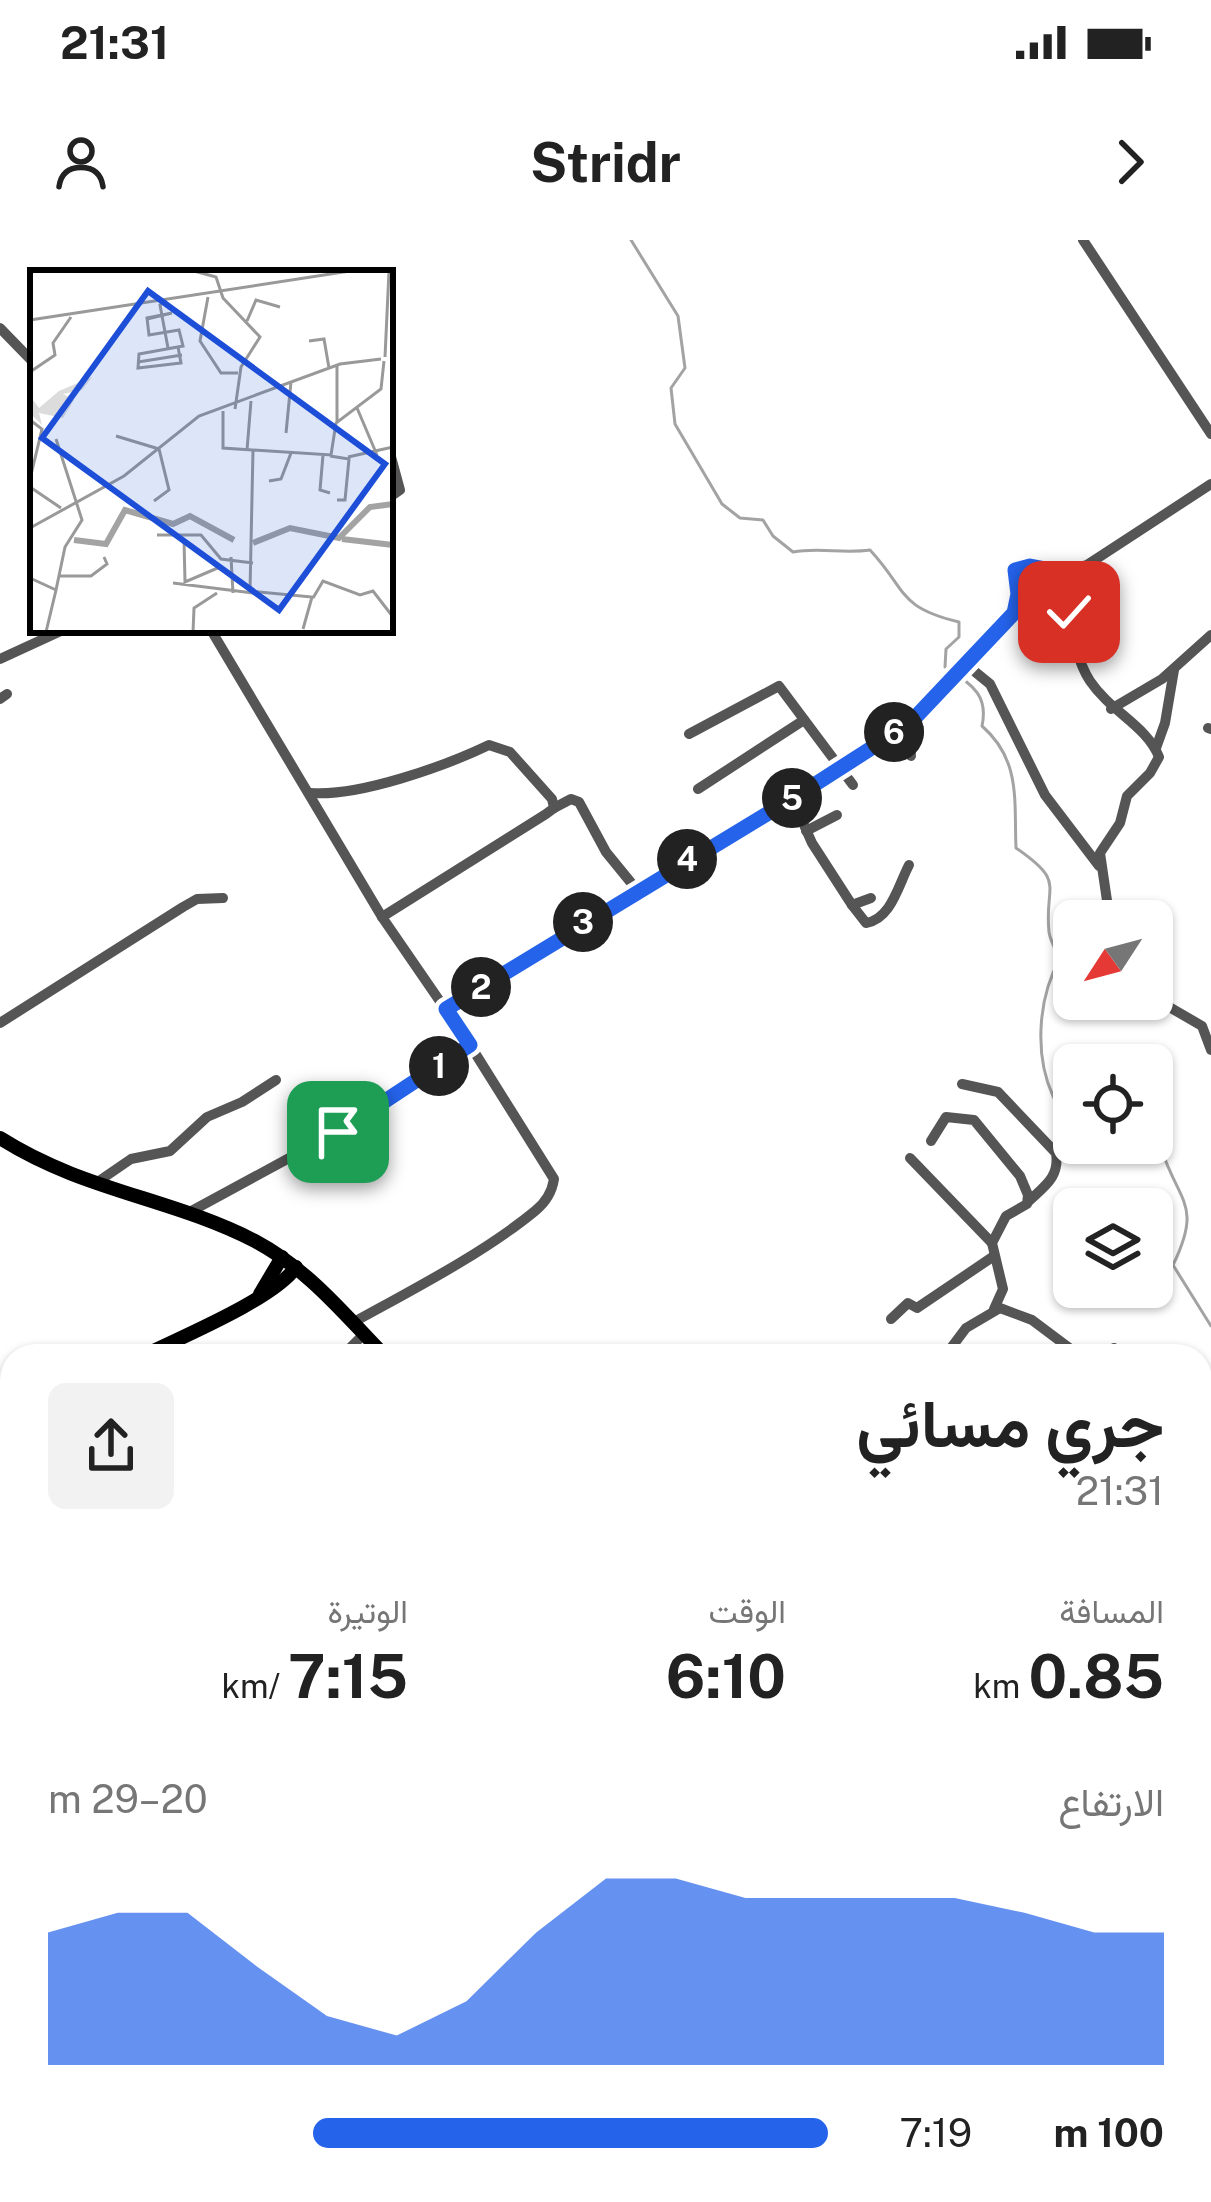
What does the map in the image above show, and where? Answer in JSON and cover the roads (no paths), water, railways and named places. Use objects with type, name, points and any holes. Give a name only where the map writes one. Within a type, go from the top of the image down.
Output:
[{"type":"main road","points":[[0,1138],[93,1185],[254,1241],[310,1277],[374,1344]]},
{"type":"main road","points":[[254,1241],[268,1286]]},
{"type":"main road","points":[[268,1286],[289,1262]]},
{"type":"main road","points":[[164,1344],[268,1286],[310,1277]]},
{"type":"street","points":[[1083,240],[1211,434]]},
{"type":"street","points":[[0,328],[30,359]]},
{"type":"street","points":[[393,464],[400,490],[393,495]]},
{"type":"street","points":[[446,1009],[792,798],[918,715],[1014,613],[1015,570],[1030,566],[1057,571],[1087,565],[1211,484]]},
{"type":"street","points":[[1057,571],[1086,676],[1111,709],[1152,739],[1160,757],[1126,796],[1120,823],[1100,853],[1106,900]]},
{"type":"street","points":[[0,659],[56,633]]},
{"type":"street","points":[[213,633],[382,916],[554,1179],[552,1191],[537,1209],[359,1328],[349,1344]]},
{"type":"street","points":[[1111,709],[1174,667],[1211,634]]},
{"type":"street","points":[[963,662],[990,684],[1045,795],[1100,866]]},
{"type":"street","points":[[1156,748],[1174,667]]},
{"type":"street","points":[[689,734],[778,686],[853,785]]},
{"type":"street","points":[[911,756],[910,745],[920,734],[918,715]]},
{"type":"street","points":[[698,789],[804,720]]},
{"type":"street","points":[[310,793],[329,795],[418,772],[489,745],[510,752],[552,799],[554,808]]},
{"type":"street","points":[[792,798],[806,831],[866,923],[877,921],[888,909],[909,865]]},
{"type":"street","points":[[382,916],[572,799],[638,890]]},
{"type":"street","points":[[806,831],[838,814]]},
{"type":"street","points":[[0,1023],[197,899],[223,898]]},
{"type":"street","points":[[852,905],[871,898]]},
{"type":"street","points":[[1173,1008],[1208,1030],[1211,1050]]},
{"type":"street","points":[[186,1214],[338,1132],[470,1045]]},
{"type":"street","points":[[93,1185],[131,1159],[170,1151],[207,1117],[276,1080]]},
{"type":"street","points":[[891,1319],[908,1303],[917,1308],[993,1250],[1006,1216],[1050,1184],[1058,1162],[1056,1154],[998,1092],[962,1084]]},
{"type":"street","points":[[932,1141],[946,1117],[974,1120],[1020,1176],[1027,1204]]},
{"type":"street","points":[[910,1158],[993,1250],[1003,1289],[994,1309],[966,1328],[954,1344]]},
{"type":"street","points":[[994,1309],[1016,1312],[1064,1344]]},
{"type":"waterway","points":[[631,240],[678,316],[685,368],[671,388],[675,424],[722,504],[740,518],[763,520],[773,536],[793,552],[870,550],[914,603],[959,622],[959,637],[946,649],[945,667],[980,697],[982,726],[1003,753],[1013,782],[1016,848],[1042,869],[1050,885],[1049,932],[1060,959],[1043,1008],[1041,1045],[1053,1096]]},
{"type":"waterway","points":[[1168,1164],[1187,1217],[1173,1265],[1211,1326]]}]
